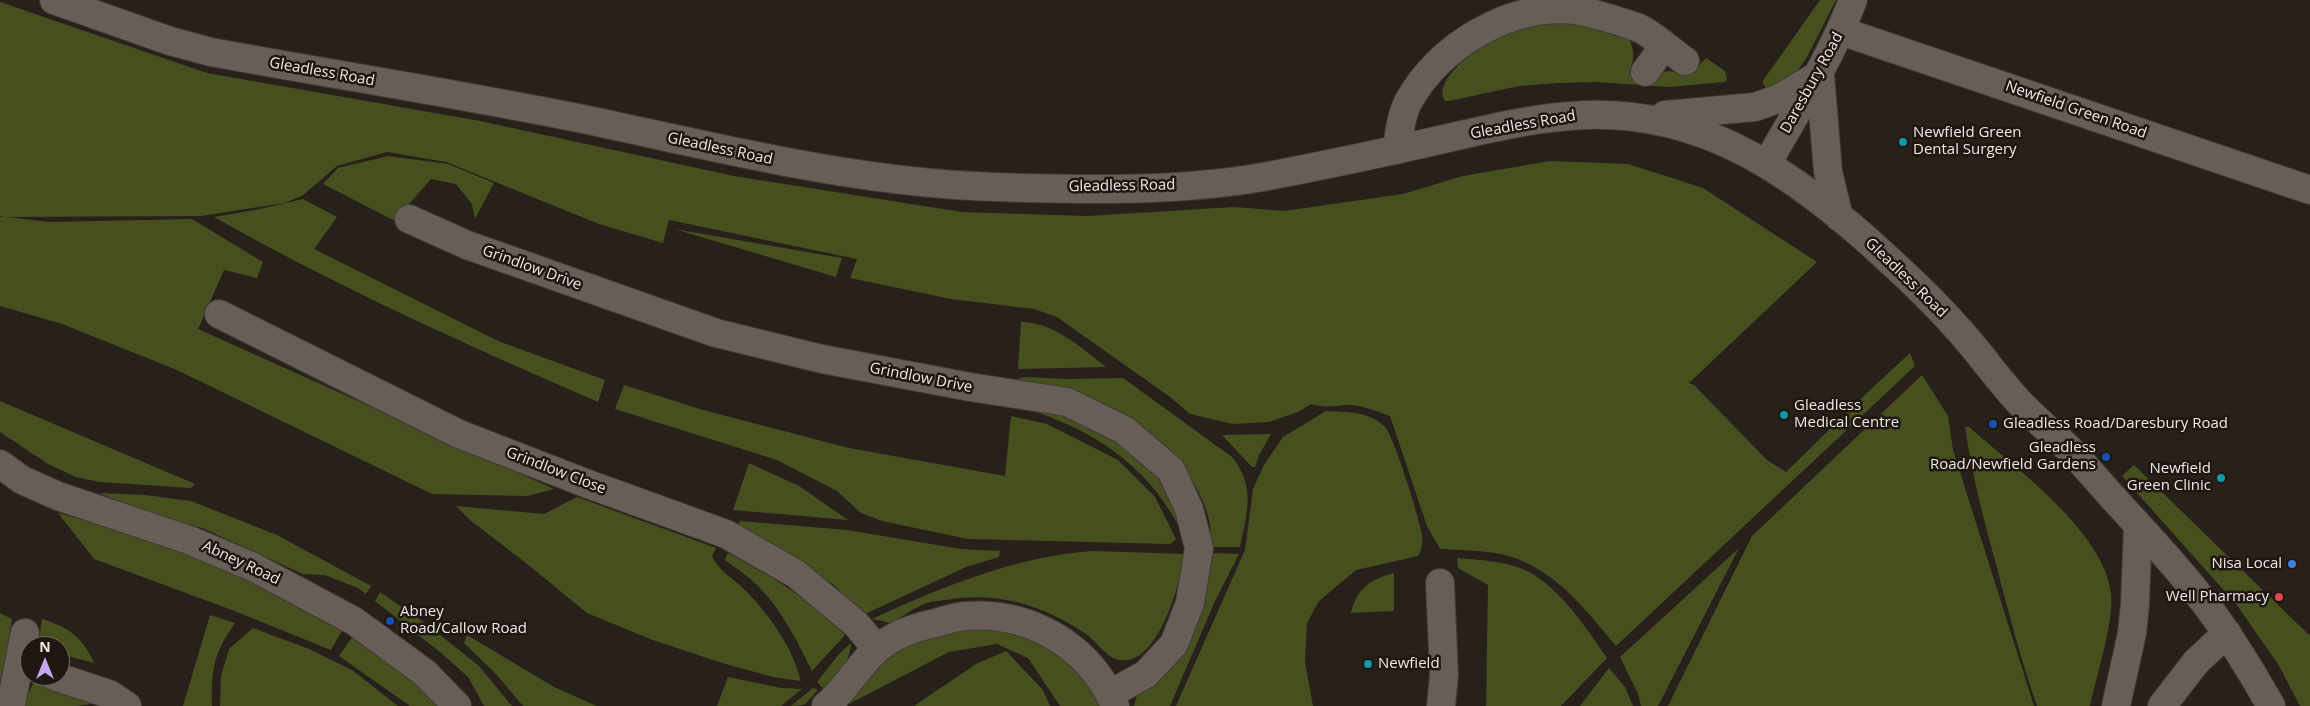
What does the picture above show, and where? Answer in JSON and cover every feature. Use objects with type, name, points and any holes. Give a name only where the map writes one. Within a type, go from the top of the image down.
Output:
[{"type":"street","name":"Gleadless Road","points":[[54,0],[170,41],[211,52],[581,119],[804,166],[894,179],[996,187],[1163,186],[1251,179],[1505,126],[1558,117],[1598,115],[1637,118],[1663,122],[1706,133],[1738,147],[1790,177],[1899,268],[1944,314],[2019,402],[2072,452],[2202,599],[2227,634],[2271,706]]},
{"type":"street","name":"Daresbury Road","points":[[1767,164],[1820,74],[1841,31],[1853,0]]},
{"type":"street","points":[[1396,150],[1408,103],[1428,71],[1456,46],[1487,28],[1537,11],[1577,10],[1639,29],[1675,54],[1645,72]]},
{"type":"street","name":"Newfield Green Road","points":[[1841,31],[2310,190]]},
{"type":"street","points":[[1637,118],[1755,106],[1780,98],[1820,74],[1828,172],[1840,217]]},
{"type":"street","name":"Grindlow Drive","points":[[409,219],[468,245],[716,333],[822,359],[970,387],[1067,402],[1124,430],[1171,470],[1189,509],[1199,548],[1190,603],[1174,644],[1146,674],[1113,700]]},
{"type":"street","name":"Grindlow Close","points":[[219,314],[459,434],[588,484],[726,534],[796,574],[856,624],[877,648]]},
{"type":"street","name":"Abney Road","points":[[0,464],[22,480],[58,496],[190,540],[254,566],[354,621],[425,673],[457,706]]},
{"type":"street","points":[[2116,706],[2132,633],[2138,525]]},
{"type":"street","points":[[1440,583],[1444,675],[1441,706]]},
{"type":"street","points":[[826,706],[838,696],[877,648],[913,628],[965,616],[1009,617],[1050,632],[1082,656],[1113,700]]},
{"type":"street","points":[[2162,706],[2196,662],[2227,634]]},
{"type":"street","points":[[11,704],[20,678]]},
{"type":"street","points":[[70,681],[109,694],[127,706]]},
{"type":"green space","points":[[1820,0],[1836,0],[1806,59],[1796,73],[1768,90],[1762,82]]},
{"type":"green space","points":[[0,2],[207,73],[480,121],[734,176],[962,212],[1087,216],[1234,207],[1284,211],[1403,194],[1463,176],[1550,161],[1628,164],[1703,188],[1817,262],[1689,383],[1694,385],[1767,460],[1786,472],[1910,353],[1915,366],[1616,646],[1566,590],[1536,568],[1501,554],[1440,549],[1427,526],[1390,416],[1358,406],[1311,404],[1298,412],[1269,422],[1233,424],[1190,414],[1170,397],[1057,317],[1034,309],[951,299],[850,278],[857,259],[669,220],[663,243],[599,224],[446,162],[387,152],[337,166],[302,196],[284,203],[201,216],[7,217],[49,222],[192,219],[263,262],[257,278],[224,270],[198,329],[554,489],[527,496],[432,494],[177,370],[62,324],[0,306],[0,217],[3,217],[0,216]]},
{"type":"green space","points":[[1564,17],[1629,39],[1633,54],[1630,69],[1646,81],[1665,72],[1686,75],[1692,72],[1706,58],[1725,71],[1727,80],[1725,82],[1669,87],[1596,82],[1558,83],[1519,86],[1445,101],[1442,92],[1453,71],[1488,41],[1514,27]]},
{"type":"green space","points":[[388,156],[448,164],[494,183],[475,219],[472,204],[456,184],[431,179],[409,204],[403,220],[399,223],[323,184],[338,168]]},
{"type":"green space","points":[[303,199],[337,217],[314,249],[498,341],[605,380],[598,402],[500,359],[355,291],[214,217]]},
{"type":"green space","points":[[674,229],[842,258],[836,277]]},
{"type":"green space","points":[[1021,322],[1033,323],[1056,331],[1077,344],[1106,367],[1018,369]]},
{"type":"green space","points":[[1922,375],[1948,416],[1953,450],[2034,706],[1668,706],[1752,536]]},
{"type":"green space","points":[[1026,377],[1066,379],[1123,378],[1232,457],[1240,468],[1248,500],[1240,547],[1210,547],[1210,524],[1204,504],[1195,485],[1168,450],[1134,421],[1087,397],[1016,379]]},
{"type":"green space","points":[[624,385],[703,410],[849,448],[1005,476],[1011,416],[1047,424],[1118,460],[1155,497],[1176,539],[1170,544],[968,539],[882,521],[861,513],[837,491],[777,460],[615,409]]},
{"type":"green space","points":[[0,401],[195,484],[191,488],[99,482],[76,477],[48,464],[0,432]]},
{"type":"green space","points":[[1040,410],[1075,419],[1126,447],[1168,486],[1182,533],[1170,511],[1156,492],[1141,474],[1123,458],[1084,432],[1039,413]]},
{"type":"green space","points":[[1326,411],[1364,415],[1371,417],[1384,426],[1394,444],[1406,477],[1420,525],[1422,540],[1418,556],[1356,570],[1319,601],[1307,623],[1305,662],[1313,706],[1176,706],[1245,550],[1253,489],[1264,465],[1283,437]]},
{"type":"green space","points":[[1965,427],[1969,427],[2055,502],[2093,547],[2105,571],[2111,594],[2110,620],[2090,706],[2037,706],[1988,533]]},
{"type":"green space","points":[[1271,434],[1259,455],[1255,467],[1252,467],[1222,435]]},
{"type":"green space","points":[[749,463],[799,486],[848,520],[733,510]]},
{"type":"green space","points":[[2134,465],[2310,636],[2310,706],[2300,706],[2278,664],[2236,604],[2122,476]]},
{"type":"green space","points":[[99,493],[145,495],[191,501],[277,535],[371,586],[366,594],[358,588],[325,575],[303,574],[202,528],[152,515]]},
{"type":"green space","points":[[577,497],[716,548],[712,556],[715,562],[747,592],[780,633],[792,656],[801,681],[773,677],[722,663],[650,639],[587,613],[470,520],[456,506],[544,514]]},
{"type":"green space","points":[[58,513],[131,532],[211,559],[343,629],[331,650],[232,610],[94,559]]},
{"type":"green space","points":[[740,521],[847,530],[961,549],[1000,551],[999,557],[966,567],[863,615],[834,585],[792,557],[735,528]]},
{"type":"green space","points":[[1739,548],[1658,706],[1641,706],[1638,694],[1620,657]]},
{"type":"green space","points":[[1093,551],[1185,554],[1173,601],[1157,636],[1146,649],[1134,658],[1121,660],[1111,657],[1086,634],[1053,615],[1036,608],[1001,599],[983,597],[934,601],[918,607],[891,623],[872,619],[952,585],[1008,566],[1064,554]]},
{"type":"green space","points":[[728,553],[790,589],[818,610],[845,635],[812,671],[790,628],[769,598],[757,585],[725,560]]},
{"type":"green space","points":[[1209,553],[1239,554],[1215,601],[1170,706],[1134,706],[1137,695],[1148,682]]},
{"type":"green space","points":[[1457,558],[1503,563],[1529,572],[1541,579],[1562,599],[1591,635],[1607,658],[1561,706],[1486,706],[1488,585],[1458,568]]},
{"type":"green space","points":[[1394,573],[1394,611],[1351,613],[1357,597],[1366,586],[1378,578]]},
{"type":"green space","points":[[380,592],[425,623],[479,666],[512,706],[484,706],[468,677],[440,652],[375,601]]},
{"type":"green space","points":[[0,613],[12,619],[0,699]]},
{"type":"green space","points":[[210,615],[235,623],[222,643],[215,662],[212,682],[212,706],[183,706]]},
{"type":"green space","points":[[42,619],[60,626],[80,640],[94,663],[70,657],[70,636],[40,636]]},
{"type":"green space","points":[[1001,625],[1079,663],[1104,706],[1060,706],[1028,658],[997,644],[949,652],[845,706],[873,662],[947,626]]},
{"type":"green space","points":[[253,628],[309,649],[352,670],[398,706],[220,706],[221,676],[229,649]]},
{"type":"green space","points":[[467,635],[554,687],[597,706],[523,706],[496,674],[464,643]]},
{"type":"green space","points":[[353,636],[405,672],[442,706],[410,706],[339,656]]},
{"type":"green space","points":[[851,643],[846,663],[823,688],[817,682],[839,654]]},
{"type":"green space","points":[[1006,651],[1043,690],[1050,706],[914,706],[976,664]]},
{"type":"green space","points":[[1609,668],[1625,687],[1633,706],[1580,706]]},
{"type":"green space","points":[[728,677],[781,688],[802,689],[781,706],[717,706]]},
{"type":"green space","points":[[32,686],[66,686],[100,703],[75,706],[24,706]]},
{"type":"green space","points":[[813,688],[818,690],[804,705],[791,706]]},
{"type":"place","name":"Newfield Green Dental Surgery","points":[[1903,142]]},
{"type":"place","name":"Gleadless Medical Centre","points":[[1784,415]]},
{"type":"place","name":"Gleadless Road/Daresbury Road","points":[[1993,424]]},
{"type":"place","name":"Gleadless Road/Newfield Gardens","points":[[2106,457]]},
{"type":"place","name":"Newfield Green Clinic","points":[[2221,478]]},
{"type":"place","name":"Nisa Local","points":[[2292,564]]},
{"type":"place","name":"Well Pharmacy","points":[[2279,597]]},
{"type":"place","name":"Abney Road/Callow Road","points":[[390,621]]},
{"type":"place","name":"Newfield","points":[[1368,664]]}]
